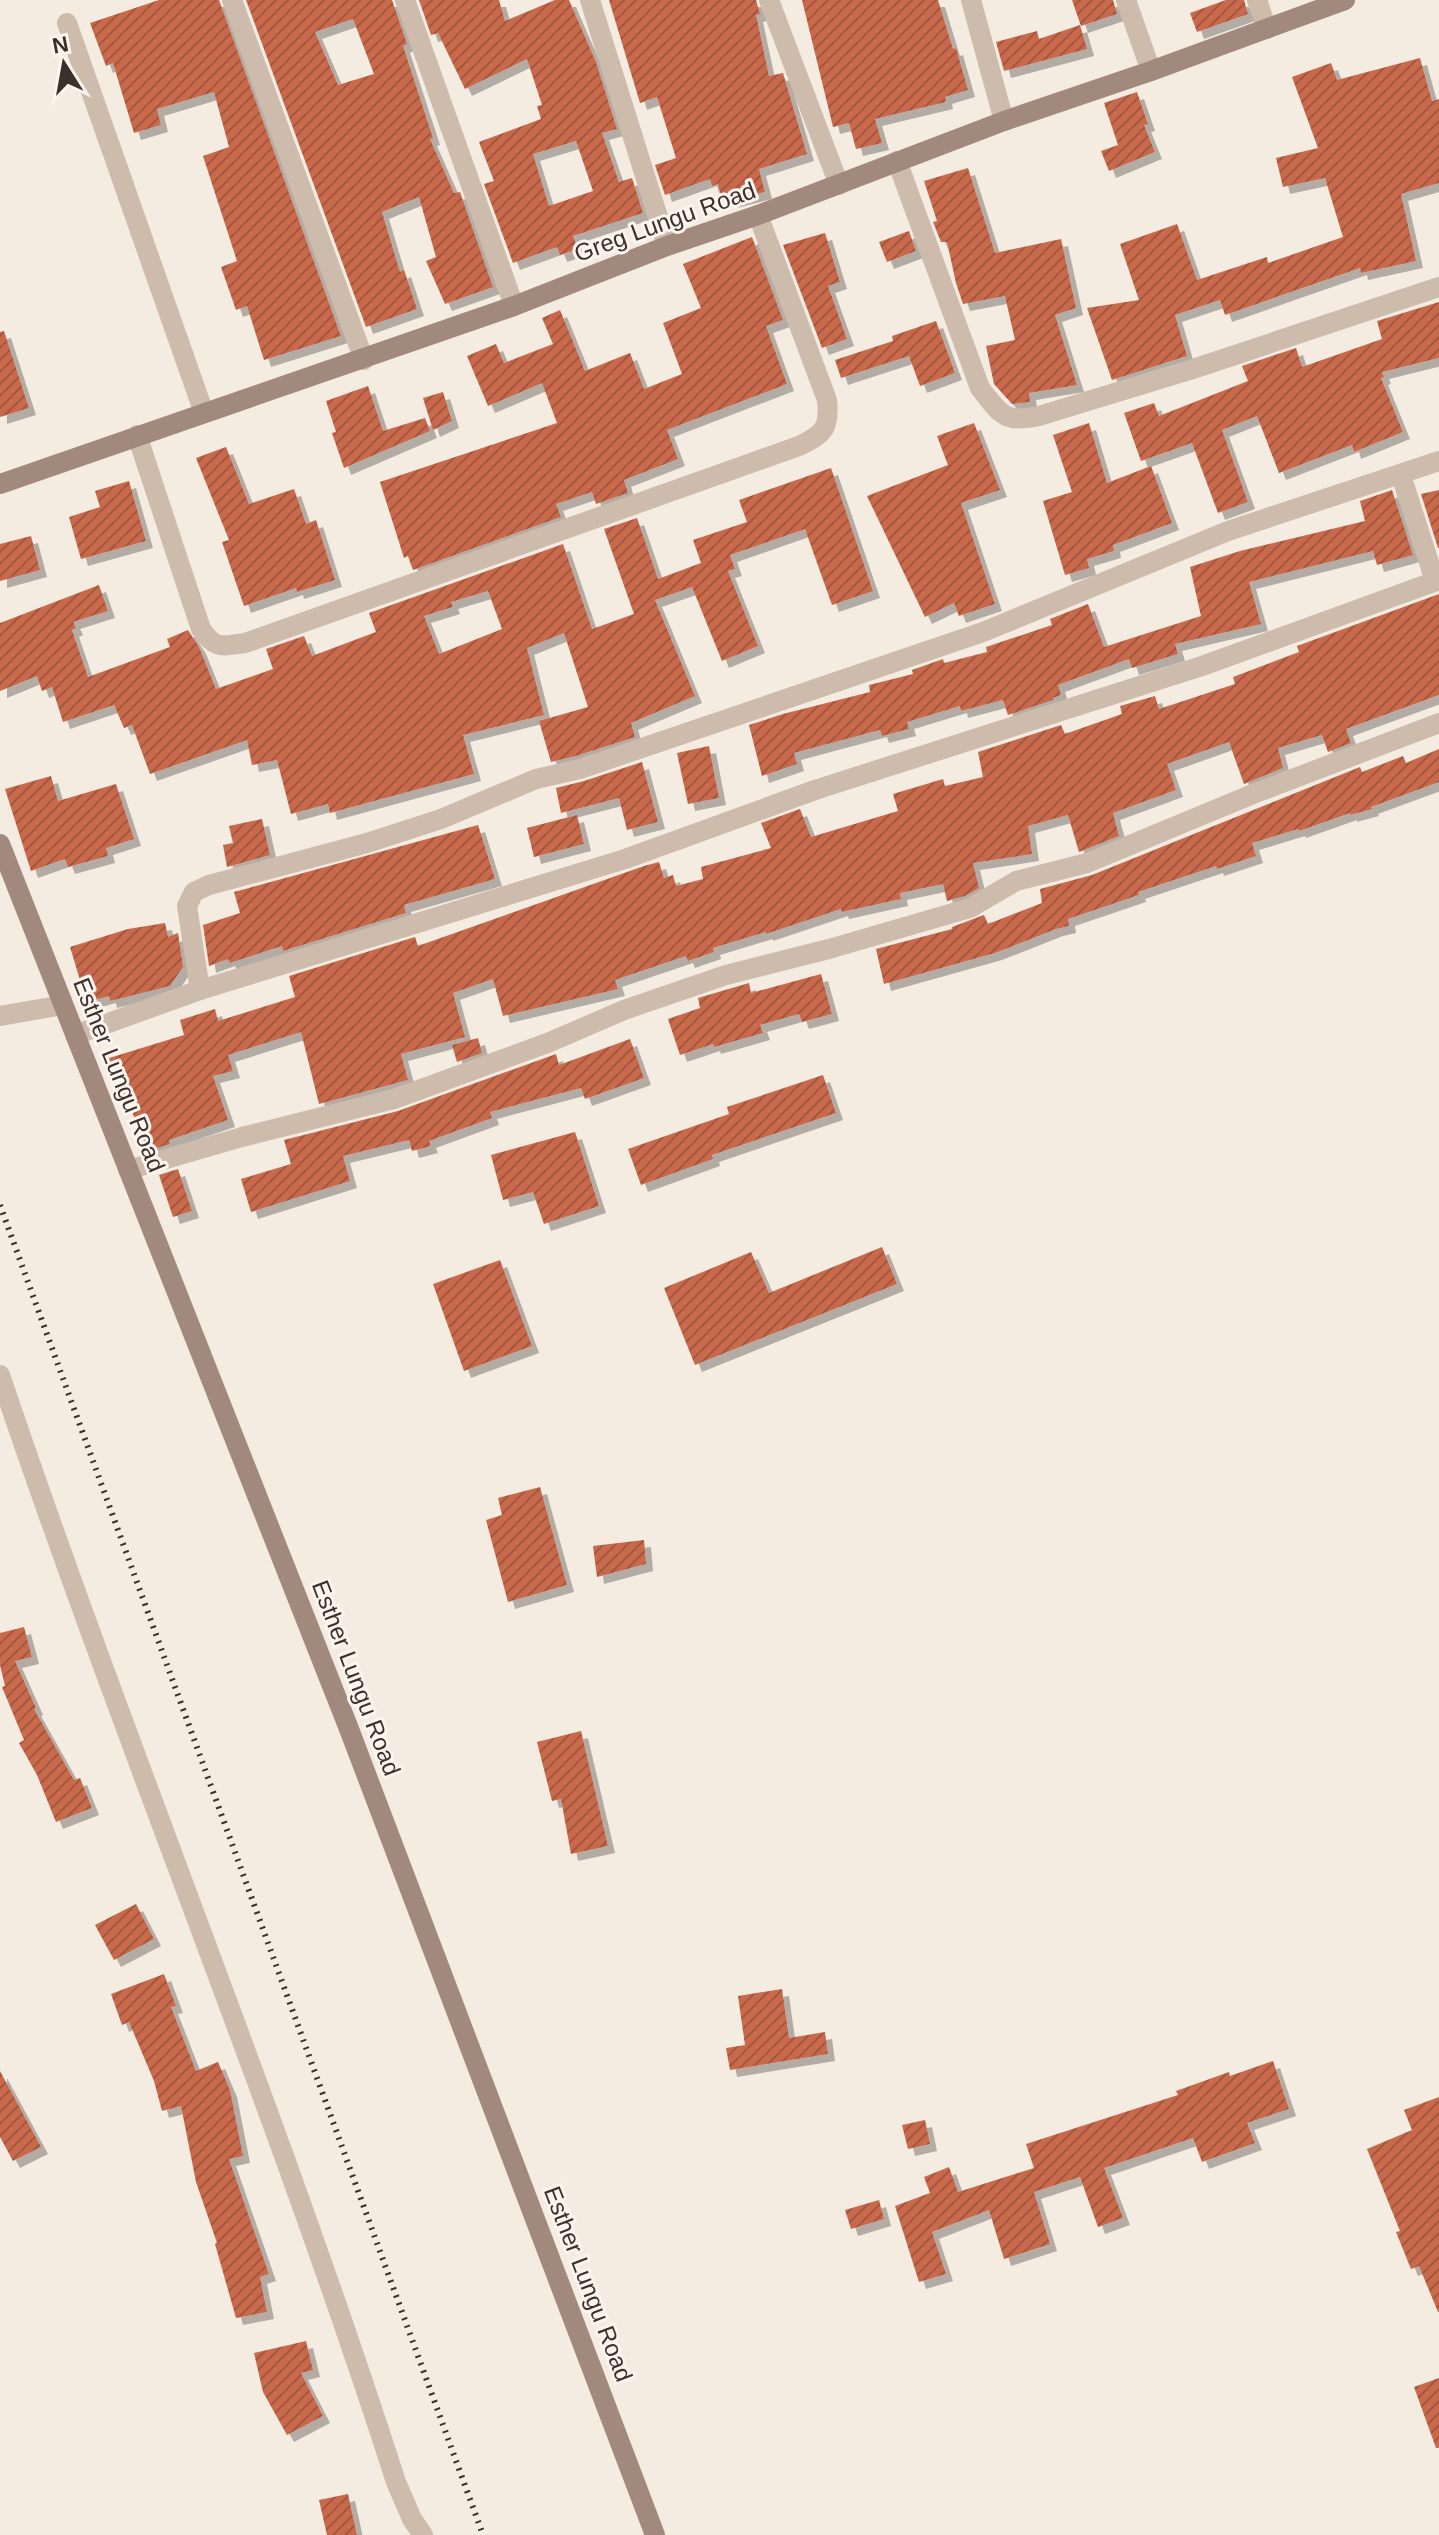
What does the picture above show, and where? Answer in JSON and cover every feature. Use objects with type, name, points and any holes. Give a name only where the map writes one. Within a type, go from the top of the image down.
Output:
[{"type":"street","points":[[232,0],[364,360]]},
{"type":"street","points":[[405,0],[514,306]]},
{"type":"street","points":[[590,0],[667,246]]},
{"type":"street","points":[[769,0],[839,185]]},
{"type":"street","points":[[971,0],[1004,121]]},
{"type":"street","points":[[1126,0],[1151,71]]},
{"type":"street","points":[[1257,0],[1267,29]]},
{"type":"street","name":"Greg Lungu Road","points":[[0,484],[364,360],[1004,121],[1345,0]]},
{"type":"street","points":[[67,23],[204,413]]},
{"type":"street","points":[[897,161],[980,388],[1001,414],[1016,421],[1193,369],[1439,287]]},
{"type":"street","points":[[137,435],[201,629],[209,641],[221,647],[245,643],[820,436],[829,419],[827,400],[758,215]]},
{"type":"street","points":[[200,990],[187,906],[194,892],[209,885],[367,843],[441,819],[536,779],[580,769],[983,632],[1228,531],[1439,461]]},
{"type":"street","points":[[75,1035],[200,990],[625,859],[830,785],[1202,666],[1437,580],[1401,475]]},
{"type":"street","points":[[128,1170],[242,1137],[394,1099],[536,1047],[624,1010],[726,975],[970,908],[1016,881],[1087,863],[1253,794],[1439,723]]},
{"type":"street","name":"Esther Lungu Road","points":[[0,844],[349,1729],[655,2535]]},
{"type":"street","points":[[0,1016],[63,1005]]},
{"type":"street","points":[[0,1375],[55,1537],[296,2186],[396,2482],[412,2519],[423,2535]]},
{"type":"building","points":[[159,0],[219,0],[341,336],[264,360],[247,306],[236,310],[221,267],[237,261],[203,156],[229,147],[214,92],[157,109],[161,125],[134,133],[113,63],[106,66],[90,23]]},
{"type":"building","points":[[246,0],[392,0],[407,44],[403,46],[433,138],[430,139],[454,193],[460,192],[493,287],[445,304],[426,261],[436,257],[419,197],[382,212],[400,272],[404,270],[417,309],[366,327]],"holes":[[[353,19],[374,74],[338,85],[315,32]]]},
{"type":"building","points":[[419,0],[499,0],[505,21],[555,0],[569,0],[596,62],[617,129],[602,133],[619,182],[632,178],[643,213],[573,236],[578,249],[560,255],[557,247],[513,263],[484,184],[494,181],[479,142],[541,119],[537,106],[542,105],[527,59],[465,89],[438,33],[431,35]],"holes":[[[576,141],[593,191],[549,206],[533,154]]]},
{"type":"building","points":[[609,0],[756,0],[760,14],[756,15],[769,76],[783,73],[807,154],[759,169],[765,192],[730,201],[728,194],[721,196],[718,184],[712,186],[710,179],[665,195],[655,165],[676,158],[657,97],[640,103]]},
{"type":"building","points":[[802,0],[938,0],[968,90],[945,97],[946,102],[875,119],[882,143],[856,149],[849,123],[833,127]]},
{"type":"building","points":[[1072,0],[1113,0],[1117,14],[1081,26]]},
{"type":"building","points":[[1226,0],[1244,0],[1248,14],[1197,32],[1190,13]]},
{"type":"building","points":[[1080,25],[1087,49],[1004,71],[996,42],[1037,31],[1039,39]]},
{"type":"building","points":[[1420,58],[1432,101],[1439,99],[1439,183],[1401,194],[1416,261],[1361,273],[1360,268],[1225,315],[1220,300],[1175,315],[1187,356],[1112,380],[1087,308],[1139,300],[1120,244],[1177,224],[1197,280],[1267,257],[1268,263],[1343,237],[1325,178],[1283,187],[1276,158],[1318,148],[1292,77],[1331,63],[1337,80]]},
{"type":"building","points":[[1137,92],[1148,124],[1144,125],[1155,152],[1109,171],[1101,151],[1118,145],[1104,103]]},
{"type":"building","points":[[968,168],[995,253],[1061,239],[1076,308],[1055,315],[1077,385],[1029,393],[1030,402],[1012,404],[994,384],[986,346],[1015,340],[1005,296],[963,304],[947,242],[941,242],[933,222],[937,221],[924,181]]},
{"type":"building","points":[[909,231],[916,251],[887,262],[879,242]]},
{"type":"building","points":[[825,233],[840,282],[828,286],[847,339],[822,348],[783,245]]},
{"type":"building","points":[[752,237],[783,320],[766,326],[787,384],[667,430],[678,459],[624,480],[628,493],[596,504],[592,492],[556,504],[561,517],[413,570],[408,556],[404,558],[380,482],[557,423],[542,383],[488,406],[467,356],[496,344],[504,363],[553,344],[542,318],[560,310],[585,371],[630,353],[644,389],[682,374],[663,323],[701,308],[683,264]]},
{"type":"building","points":[[1439,302],[1439,358],[1382,372],[1384,377],[1381,378],[1403,432],[1354,452],[1352,445],[1279,473],[1257,416],[1222,430],[1248,502],[1218,513],[1192,443],[1141,461],[1124,413],[1154,403],[1159,416],[1248,381],[1242,366],[1296,348],[1302,367],[1382,339],[1377,321]]},
{"type":"building","points":[[936,321],[955,373],[920,386],[909,356],[841,378],[835,360],[893,341],[892,336]]},
{"type":"building","points":[[4,331],[29,408],[0,417],[0,332]]},
{"type":"building","points":[[368,386],[383,431],[425,418],[430,431],[344,468],[332,433],[336,432],[326,401]]},
{"type":"building","points":[[443,392],[452,421],[433,430],[423,398]]},
{"type":"building","points":[[974,423],[1000,490],[961,503],[995,604],[959,616],[954,603],[925,617],[867,496],[948,465],[937,436]]},
{"type":"building","points":[[1089,423],[1107,483],[1151,466],[1172,523],[1113,545],[1114,551],[1087,559],[1089,568],[1065,575],[1043,501],[1072,492],[1053,435]]},
{"type":"building","points":[[226,447],[249,504],[294,489],[306,524],[316,520],[335,580],[297,592],[296,588],[244,606],[222,542],[229,540],[196,458]]},
{"type":"building","points":[[831,468],[873,591],[832,605],[805,529],[730,555],[735,569],[728,571],[758,646],[722,661],[692,587],[655,600],[695,696],[631,723],[635,737],[576,756],[551,762],[539,721],[588,707],[564,633],[527,648],[544,715],[463,735],[474,774],[330,813],[328,804],[291,814],[277,760],[252,765],[247,740],[150,774],[132,725],[124,728],[114,705],[63,722],[52,687],[42,691],[37,676],[0,691],[0,623],[99,585],[108,611],[73,622],[76,628],[72,630],[88,677],[170,647],[167,639],[188,630],[199,647],[216,689],[273,669],[266,649],[304,636],[312,656],[376,632],[369,613],[563,544],[592,629],[634,614],[604,529],[637,518],[658,579],[701,563],[693,540],[747,522],[739,500]],"holes":[[[488,591],[502,629],[439,654],[424,616],[453,607],[451,602]]]},
{"type":"building","points":[[129,481],[146,541],[81,559],[69,517],[100,507],[95,491]]},
{"type":"building","points":[[1392,490],[1413,555],[1377,565],[1373,551],[1249,582],[1261,624],[1175,644],[1178,654],[1132,668],[1129,659],[1058,685],[1061,695],[1053,700],[1008,715],[1003,700],[961,711],[960,706],[907,722],[909,729],[882,736],[880,730],[794,753],[797,764],[762,776],[749,725],[870,692],[869,685],[913,674],[912,670],[943,659],[944,663],[987,652],[986,647],[1052,625],[1050,619],[1088,604],[1104,647],[1201,616],[1190,567],[1240,551],[1365,521],[1360,501]]},
{"type":"building","points":[[1439,490],[1439,548],[1438,548],[1421,494]]},
{"type":"building","points":[[31,536],[40,570],[0,581],[0,544]]},
{"type":"building","points":[[1439,594],[1439,695],[1346,729],[1351,743],[1328,752],[1322,735],[1278,748],[1283,768],[1244,784],[1229,742],[1167,764],[1176,790],[1113,813],[1119,836],[1079,852],[1068,815],[1028,826],[1032,854],[973,863],[979,888],[965,896],[947,901],[943,884],[900,893],[901,899],[842,912],[841,909],[713,948],[714,952],[688,961],[686,956],[615,980],[618,989],[503,1016],[493,979],[453,993],[465,1037],[401,1054],[408,1080],[319,1104],[301,1032],[228,1055],[233,1071],[213,1076],[228,1120],[169,1140],[170,1144],[151,1150],[148,1142],[145,1144],[129,1104],[124,1106],[106,1059],[184,1035],[180,1020],[215,1009],[218,1021],[295,997],[289,976],[415,937],[418,946],[644,866],[659,862],[664,878],[673,875],[676,886],[703,879],[701,867],[771,848],[761,823],[800,809],[811,837],[898,811],[893,794],[943,779],[945,786],[983,777],[978,752],[1061,725],[1065,734],[1122,714],[1120,706],[1155,696],[1159,709],[1235,684],[1233,677],[1299,652],[1297,646]]},
{"type":"building","points":[[709,746],[719,798],[688,804],[677,753]]},
{"type":"building","points":[[1439,749],[1439,782],[1372,809],[1252,843],[1256,856],[1138,892],[1139,895],[1068,919],[1069,926],[995,953],[884,984],[876,949],[952,929],[984,915],[988,924],[1042,903],[1040,889],[1092,875],[1360,767],[1362,772],[1403,756],[1406,763]]},
{"type":"building","points":[[642,762],[658,822],[627,830],[619,798],[561,813],[556,788]]},
{"type":"building","points":[[51,776],[58,801],[116,784],[134,839],[106,848],[108,856],[68,867],[65,859],[31,871],[5,789]]},
{"type":"building","points":[[577,815],[584,844],[534,857],[527,828]]},
{"type":"building","points":[[262,819],[270,855],[227,867],[223,845],[233,843],[229,826]]},
{"type":"building","points":[[478,825],[495,879],[404,905],[406,913],[283,951],[282,946],[230,963],[228,959],[209,966],[203,925],[240,913],[234,892]]},
{"type":"building","points":[[165,923],[168,937],[178,933],[183,967],[170,986],[110,1001],[109,996],[91,1001],[85,978],[80,980],[70,947],[128,929]]},
{"type":"building","points":[[821,974],[832,1014],[802,1022],[799,1014],[760,1025],[763,1033],[680,1055],[668,1019],[700,1008],[698,998],[749,983],[751,993]]},
{"type":"building","points":[[478,1038],[482,1053],[457,1062],[452,1045]]},
{"type":"building","points":[[630,1039],[644,1078],[585,1099],[581,1088],[490,1112],[492,1118],[429,1141],[431,1146],[412,1151],[409,1140],[343,1156],[350,1181],[251,1212],[241,1179],[291,1164],[284,1140],[398,1111],[556,1054],[559,1065]]},
{"type":"building","points":[[823,1075],[836,1113],[712,1155],[713,1159],[641,1185],[628,1149],[729,1114],[727,1107]]},
{"type":"building","points":[[575,1132],[599,1206],[544,1224],[533,1192],[503,1200],[491,1155]]},
{"type":"building","points":[[178,1169],[192,1211],[173,1217],[159,1175]]},
{"type":"building","points":[[882,1247],[897,1284],[695,1365],[664,1288],[751,1252],[769,1293]]},
{"type":"building","points":[[500,1260],[532,1346],[464,1371],[433,1284]]},
{"type":"building","points":[[540,1487],[567,1585],[508,1602],[486,1520],[502,1515],[498,1498]]},
{"type":"building","points":[[644,1540],[646,1564],[597,1577],[593,1546]]},
{"type":"building","points":[[24,1627],[32,1657],[15,1661],[34,1709],[74,1780],[80,1778],[92,1808],[56,1822],[37,1775],[19,1743],[24,1740],[2,1687],[5,1686],[0,1665],[0,1633]]},
{"type":"building","points":[[581,1731],[608,1846],[571,1854],[561,1799],[552,1801],[537,1742]]},
{"type":"building","points":[[136,1904],[154,1939],[114,1960],[95,1925]]},
{"type":"building","points":[[164,1974],[176,2006],[171,2007],[196,2071],[218,2062],[230,2090],[243,2156],[229,2159],[269,2274],[260,2277],[267,2312],[236,2318],[217,2243],[196,2182],[181,2106],[162,2111],[154,2081],[129,2022],[122,2025],[111,1994]]},
{"type":"building","points":[[782,1989],[789,2038],[825,2032],[828,2054],[730,2070],[726,2048],[745,2045],[738,1996]]},
{"type":"building","points":[[1273,2061],[1289,2109],[1247,2123],[1255,2143],[1202,2162],[1193,2138],[1104,2168],[1123,2218],[1098,2227],[1080,2177],[1034,2192],[1050,2244],[1004,2259],[989,2210],[932,2232],[946,2274],[919,2282],[895,2206],[930,2193],[924,2177],[949,2167],[958,2192],[1034,2168],[1026,2144],[1178,2095],[1176,2091],[1229,2072],[1230,2076]]},
{"type":"building","points":[[0,2071],[41,2147],[13,2161],[0,2137]]},
{"type":"building","points":[[1439,2097],[1438,2312],[1419,2266],[1411,2269],[1396,2232],[1400,2231],[1367,2149],[1412,2130],[1404,2110]]},
{"type":"building","points":[[925,2120],[930,2144],[908,2149],[902,2125]]},
{"type":"building","points":[[879,2200],[884,2219],[851,2229],[845,2210]]},
{"type":"building","points":[[306,2341],[313,2370],[301,2373],[323,2416],[287,2435],[263,2392],[254,2353]]},
{"type":"building","points":[[1439,2378],[1439,2448],[1436,2448],[1414,2387]]},
{"type":"building","points":[[348,2494],[357,2535],[327,2535],[319,2500]]},
{"type":"railway","points":[[0,1205],[483,2535]]}]
